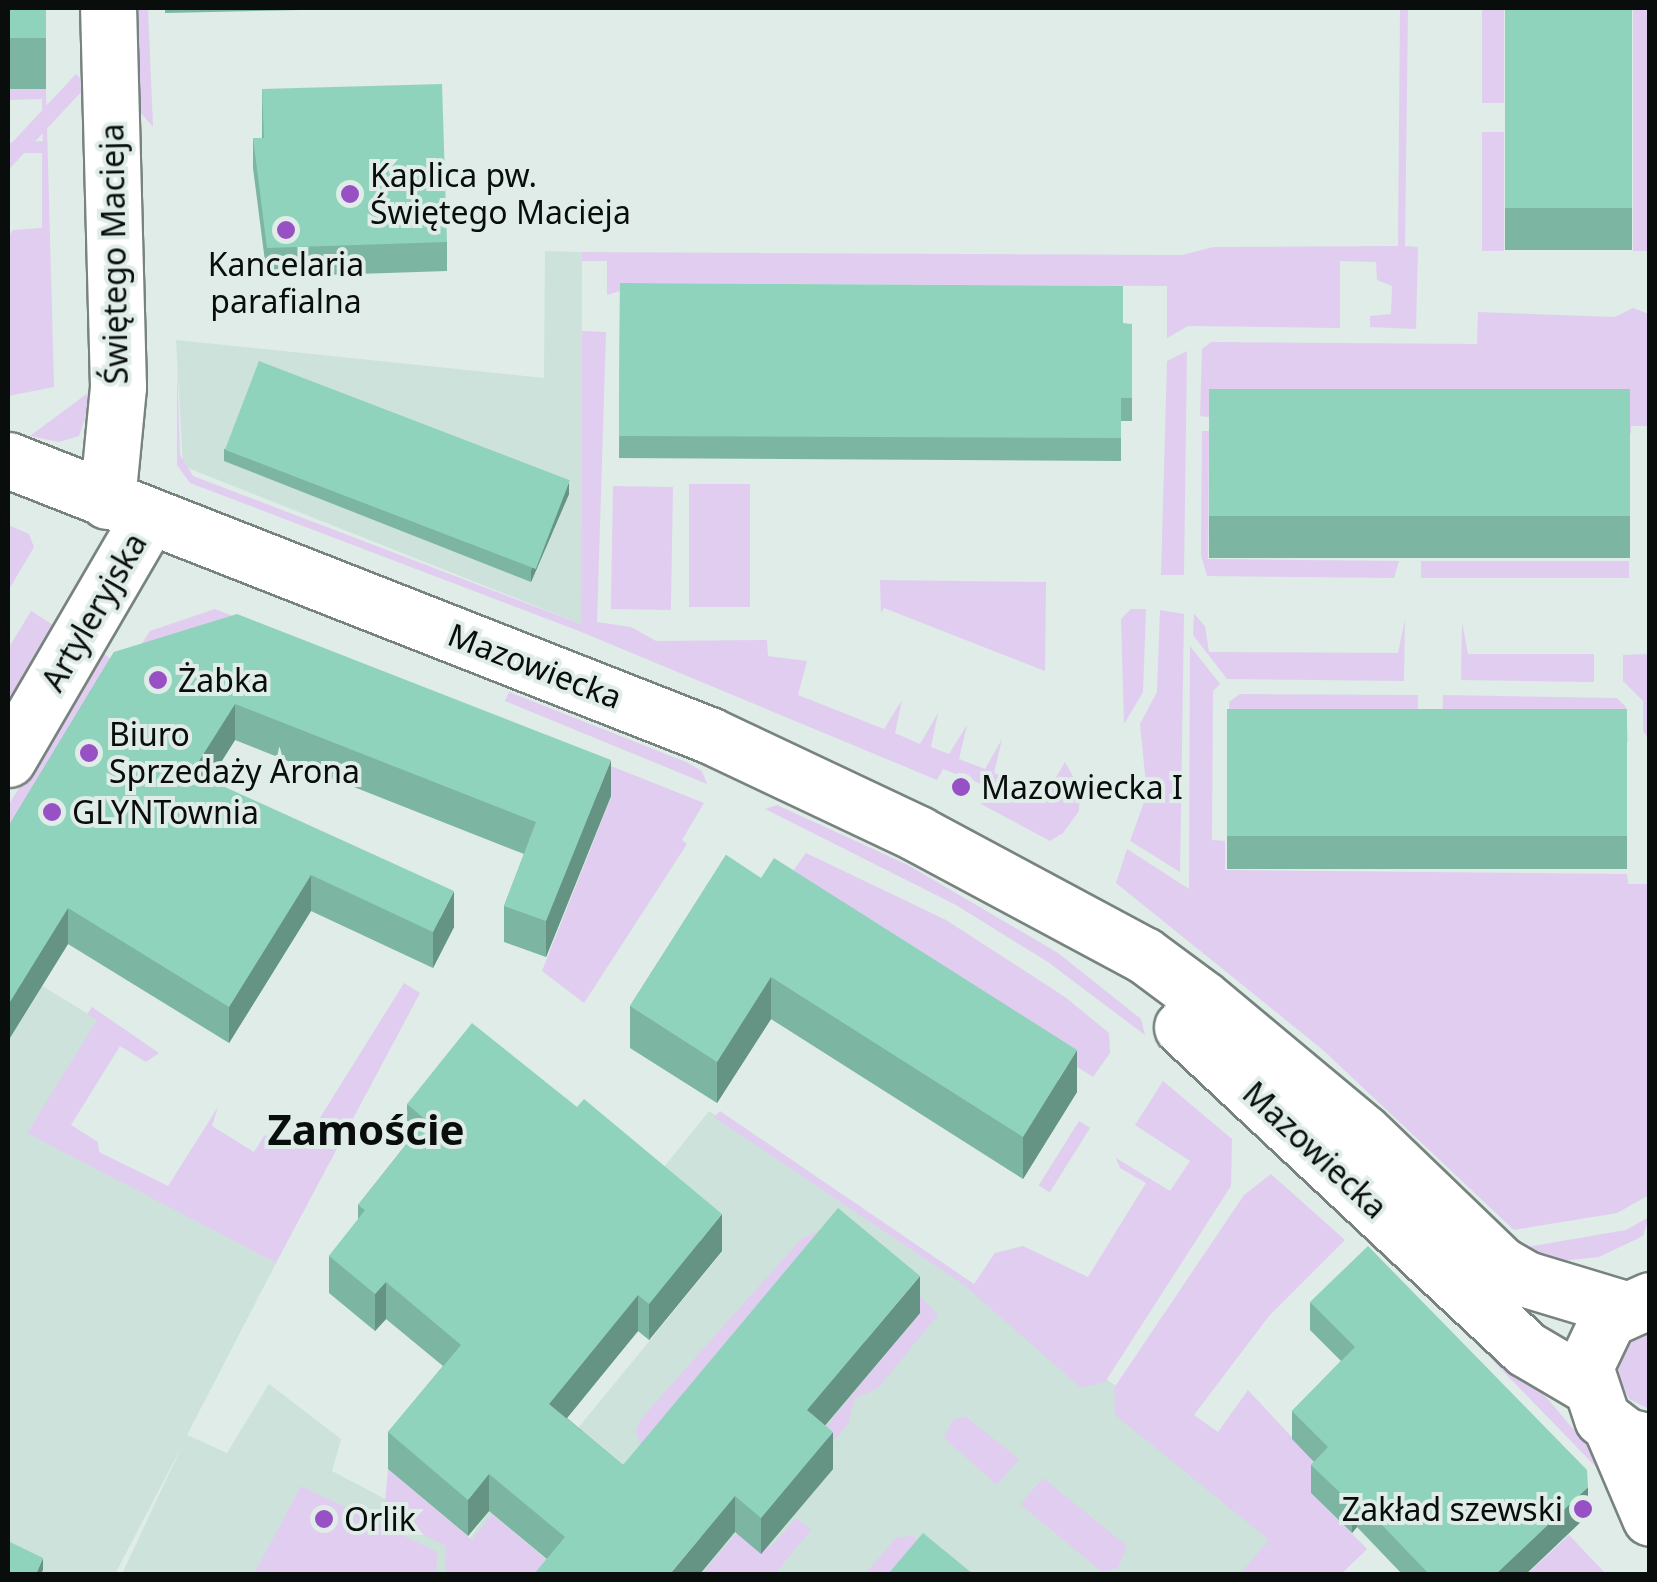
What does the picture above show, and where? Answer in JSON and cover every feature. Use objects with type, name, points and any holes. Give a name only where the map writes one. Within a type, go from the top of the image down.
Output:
[{"type":"street","name":"Świętego Macieja","points":[[108,8],[118,387],[128,509]]},
{"type":"street","name":"Mazowiecka","points":[[8,460],[709,735],[918,834],[1048,907],[1144,954],[1221,1012],[1363,1132],[1500,1264],[1526,1279],[1640,1300]]},
{"type":"street","name":"Artyleryjska","points":[[8,759],[128,509]]},
{"type":"street","name":"Mazowiecka","points":[[1048,907],[1526,1349],[1615,1417]]},
{"type":"street","points":[[1640,1300],[1592,1341],[1650,1518]]},
{"type":"shaded area","points":[[132,8],[148,8],[153,127],[134,105]]},
{"type":"shaded area","points":[[1400,8],[1408,8],[1405,246],[1418,247],[1416,329],[1370,327],[1370,316],[1391,314],[1392,286],[1377,280],[1376,262],[1340,261],[1340,328],[1188,326],[1167,338],[1167,286],[646,283],[607,295],[607,261],[582,261],[582,252],[1182,255],[1213,247],[1398,246]]},
{"type":"shaded area","points":[[1482,8],[1504,8],[1504,103],[1482,103]]},
{"type":"shaded area","points":[[1633,8],[1649,8],[1649,251],[1633,251]]},
{"type":"shaded area","points":[[76,74],[88,85],[8,170],[8,147]]},
{"type":"shaded area","points":[[8,84],[46,88],[54,387],[8,396],[8,237],[13,230],[42,228],[42,153],[11,153],[8,143],[43,141],[42,99],[8,100]]},
{"type":"shaded area","points":[[1482,132],[1504,132],[1504,251],[1482,251]]},
{"type":"shaded area","points":[[545,251],[582,252],[581,624],[183,466],[176,340],[544,378]]},
{"type":"shaded area","points":[[1633,308],[1649,314],[1649,426],[1631,426],[1631,433],[1258,430],[1257,422],[1200,416],[1202,349],[1211,342],[1477,344],[1478,312],[1615,317]]},
{"type":"shaded area","points":[[582,331],[606,332],[597,622],[631,627],[656,641],[767,640],[768,656],[807,661],[798,695],[884,729],[902,700],[895,733],[920,744],[938,713],[931,747],[949,754],[967,725],[959,759],[985,769],[1002,739],[994,773],[1046,794],[1065,762],[1080,789],[1079,811],[1063,833],[1050,841],[981,804],[989,787],[943,769],[937,780],[579,631],[190,483],[177,465],[177,364],[180,455],[193,476],[581,624]]},
{"type":"shaded area","points":[[1187,351],[1184,575],[1161,575],[1167,361]]},
{"type":"shaded area","points":[[96,387],[79,436],[59,442],[30,436]]},
{"type":"shaded area","points":[[1202,431],[1209,431],[1208,559],[1399,561],[1394,578],[1207,576],[1201,555]]},
{"type":"shaded area","points":[[689,484],[750,484],[750,607],[689,607]]},
{"type":"shaded area","points":[[613,486],[673,487],[671,610],[611,609]]},
{"type":"shaded area","points":[[8,525],[29,534],[34,547],[8,591]]},
{"type":"shaded area","points":[[1421,561],[1629,561],[1629,578],[1421,578]]},
{"type":"shaded area","points":[[880,580],[1046,582],[1045,671],[884,608],[881,613]]},
{"type":"shaded area","points":[[215,609],[266,629],[121,676],[150,631]]},
{"type":"shaded area","points":[[1131,609],[1146,609],[1143,692],[1124,724],[1121,619]]},
{"type":"shaded area","points":[[1160,610],[1184,614],[1180,872],[1130,841],[1147,794],[1140,724],[1157,692]]},
{"type":"shaded area","points":[[31,611],[58,628],[8,710],[8,649]]},
{"type":"shaded area","points":[[1194,614],[1205,626],[1209,652],[1398,653],[1405,619],[1404,681],[1227,679],[1193,635]]},
{"type":"shaded area","points":[[1462,622],[1468,654],[1594,654],[1594,682],[1461,680]]},
{"type":"shaded area","points":[[1190,646],[1220,684],[1213,691],[1212,840],[1225,841],[1225,870],[1627,874],[1628,884],[1649,884],[1649,1195],[1617,1213],[1514,1230],[1323,1050],[1116,883],[1127,849],[1189,889]]},
{"type":"shaded area","points":[[102,652],[113,661],[8,832],[8,806]]},
{"type":"shaded area","points":[[1650,654],[1649,739],[1643,731],[1643,701],[1623,681],[1623,655]]},
{"type":"shaded area","points":[[509,692],[686,762],[702,771],[707,784],[505,701]]},
{"type":"shaded area","points":[[1240,694],[1418,695],[1417,741],[1230,740],[1229,702]]},
{"type":"shaded area","points":[[1443,695],[1617,698],[1626,707],[1628,742],[1442,741]]},
{"type":"shaded area","points":[[578,753],[704,803],[682,840],[687,844],[584,1003],[542,971],[612,795],[568,777]]},
{"type":"shaded area","points":[[777,805],[908,865],[1058,953],[1141,1019],[1145,1035],[1048,962],[956,905],[765,809]]},
{"type":"shaded area","points":[[806,853],[946,920],[1065,997],[1109,1033],[1110,1053],[1093,1077],[785,882]]},
{"type":"shaded area","points":[[8,965],[98,1020],[28,1133],[276,1263],[187,1435],[227,1453],[269,1384],[341,1439],[332,1471],[467,1542],[489,1511],[565,1444],[723,1251],[648,1187],[709,1111],[1220,1456],[1311,1493],[1367,1549],[1341,1574],[122,1574],[183,1444],[115,1574],[8,1574]]},
{"type":"shaded area","points":[[404,983],[420,993],[276,1263],[27,1133],[97,1020],[87,1014],[92,1007],[159,1053],[146,1062],[120,1046],[71,1125],[98,1142],[99,1152],[168,1186],[218,1107],[212,1126],[254,1152],[264,1136],[276,1133],[303,1145]]},
{"type":"shaded area","points":[[1163,1081],[1232,1139],[1231,1186],[1105,1382],[1081,1388],[964,1285],[714,1117],[720,1111],[974,1284],[995,1253],[1023,1246],[1088,1277],[1146,1183],[1120,1168],[1116,1158],[1170,1191],[1190,1161],[1135,1125]]},
{"type":"shaded area","points":[[1079,1121],[1090,1128],[1050,1192],[1039,1185]]},
{"type":"shaded area","points":[[1271,1174],[1345,1240],[1269,1316],[1194,1415],[1218,1432],[1248,1390],[1327,1475],[1311,1493],[1367,1549],[1341,1574],[1240,1574],[1269,1540],[1115,1415],[1114,1388],[1244,1195]]},
{"type":"shaded area","points":[[1649,1217],[1643,1236],[1599,1257],[1561,1261],[1515,1249],[1626,1230]]},
{"type":"shaded area","points":[[820,1230],[643,1451],[636,1432],[640,1420],[801,1239]]},
{"type":"shaded area","points":[[1396,1261],[1547,1398],[1595,1455],[1601,1472]]},
{"type":"shaded area","points":[[901,1276],[938,1315],[878,1388],[855,1398],[848,1424],[823,1453],[812,1443],[920,1313],[891,1288]]},
{"type":"shaded area","points":[[1649,1328],[1649,1409],[1629,1399],[1615,1369],[1628,1339]]},
{"type":"shaded area","points":[[965,1416],[1019,1459],[997,1485],[944,1438],[953,1420]]},
{"type":"shaded area","points":[[388,1469],[472,1540],[492,1514],[563,1574],[445,1574],[446,1546],[384,1514]]},
{"type":"shaded area","points":[[1043,1478],[1127,1546],[1118,1568],[1102,1572],[1020,1504]]},
{"type":"shaded area","name":"Orlik","points":[[301,1486],[437,1552],[436,1574],[254,1574]]},
{"type":"shaded area","points":[[796,1518],[811,1530],[775,1574],[702,1574],[744,1524],[771,1547]]},
{"type":"shaded area","points":[[1569,1535],[1606,1574],[1527,1574]]},
{"type":"shaded area","points":[[913,1536],[959,1574],[865,1574],[896,1538]]},
{"type":"building","points":[[8,8],[46,8],[46,38],[8,38]]},
{"type":"building","points":[[1505,8],[1632,8],[1632,208],[1505,208]]},
{"type":"building","name":"Kaplica pw. Świętego Macieja","points":[[442,84],[447,242],[267,248],[253,138],[264,138],[262,89]]},
{"type":"building","points":[[620,283],[1123,286],[1123,324],[1132,324],[1132,398],[1121,398],[1121,438],[619,436]]},
{"type":"building","points":[[259,361],[570,480],[536,569],[225,450]]},
{"type":"building","points":[[1209,389],[1630,389],[1630,516],[1209,516]]},
{"type":"building","points":[[237,614],[611,760],[546,921],[504,906],[536,822],[235,704],[192,772],[454,891],[433,932],[311,875],[229,1007],[68,908],[8,1005],[8,827],[114,652]]},
{"type":"building","points":[[1227,709],[1627,709],[1627,836],[1227,836]]},
{"type":"building","points":[[726,855],[761,878],[774,858],[1077,1050],[1023,1137],[771,977],[717,1062],[630,1006]]},
{"type":"building","points":[[472,1023],[577,1107],[584,1099],[722,1214],[649,1304],[638,1295],[549,1404],[623,1465],[838,1208],[920,1276],[807,1410],[833,1432],[761,1518],[735,1496],[670,1574],[534,1574],[565,1537],[489,1474],[468,1500],[388,1432],[461,1345],[386,1282],[375,1294],[329,1256],[365,1210],[358,1205],[426,1120],[407,1104]]},
{"type":"building","points":[[1368,1246],[1587,1470],[1588,1487],[1496,1574],[1429,1574],[1357,1499],[1352,1504],[1311,1465],[1328,1447],[1292,1411],[1355,1347],[1310,1302]]},
{"type":"building","points":[[923,1533],[973,1574],[888,1574]]},
{"type":"building","points":[[8,1541],[43,1558],[36,1574],[8,1574]]},
{"type":"place","name":"Kaplica pw. Świętego Macieja","points":[[350,194]]},
{"type":"place","name":"Kancelaria parafialna","points":[[286,230]]},
{"type":"place","name":"Żabka","points":[[158,680]]},
{"type":"place","name":"Biuro Sprzedaży Arona","points":[[89,753]]},
{"type":"place","name":"Mazowiecka I","points":[[961,787]]},
{"type":"place","name":"GLYNTownia","points":[[52,812]]},
{"type":"place","name":"Zakład szewski","points":[[1583,1509]]},
{"type":"place","name":"Orlik","points":[[324,1519]]},
{"type":"district","name":"Zamoście","points":[[366,1129]]}]
